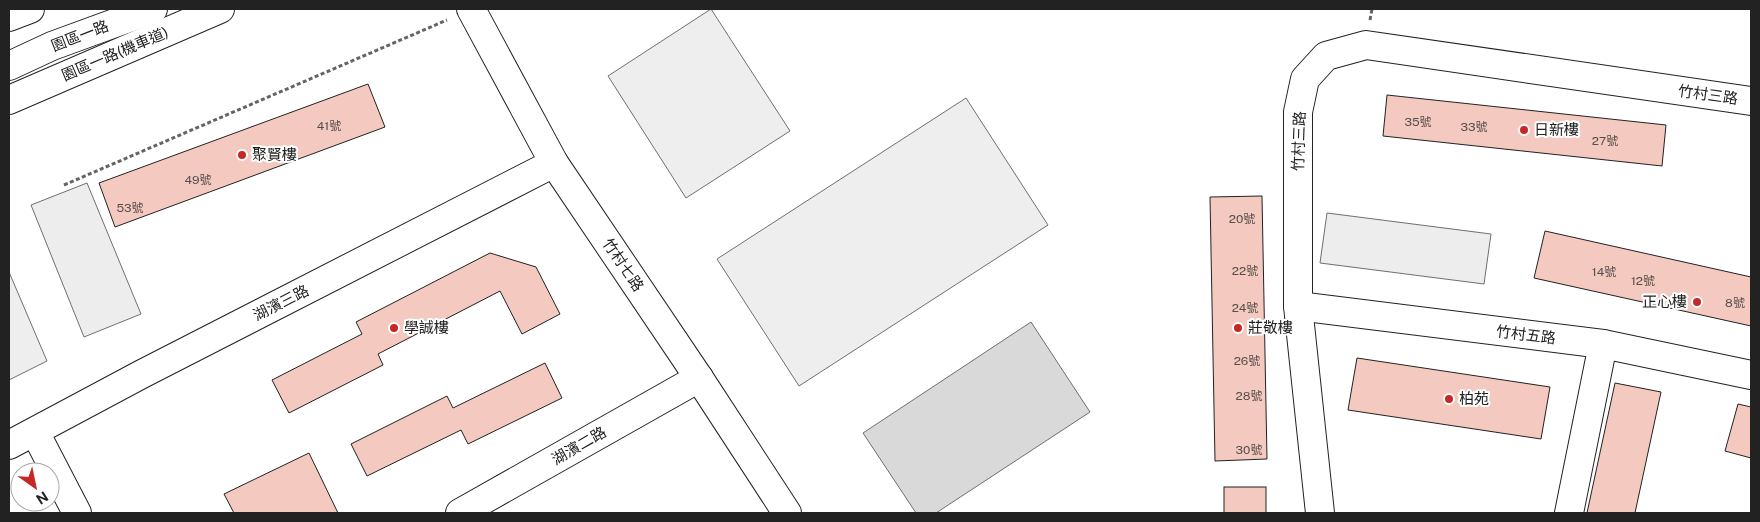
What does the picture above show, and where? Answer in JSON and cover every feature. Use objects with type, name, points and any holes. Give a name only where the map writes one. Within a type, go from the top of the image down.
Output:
[{"type":"street","points":[[9,17],[30,9]]},
{"type":"street","name":"園區一路","points":[[9,66],[52,46],[153,9]]},
{"type":"street","name":"園區一路(機車道)","points":[[9,100],[220,9]]},
{"type":"street","name":"竹村七路","points":[[471,9],[554,163],[699,378],[787,513]]},
{"type":"street","name":"竹村三路","points":[[1320,513],[1298,306],[1298,112],[1306,79],[1326,56],[1366,45],[1751,101]]},
{"type":"street","name":"湖濱三路","points":[[9,445],[142,374],[554,163]]},
{"type":"street","name":"竹村五路","points":[[1298,306],[1603,344],[1751,375]]},
{"type":"street","points":[[1569,513],[1603,344]]},
{"type":"street","name":"湖濱二路","points":[[460,513],[699,378]]},
{"type":"street","points":[[35,432],[77,513]]},
{"type":"path","points":[[64,185],[471,9]]},
{"type":"shaded area","points":[[711,9],[790,131],[686,198],[608,76]]},
{"type":"shaded area","points":[[966,98],[1048,225],[799,386],[717,259]]},
{"type":"shaded area","points":[[87,183],[141,314],[84,337],[31,205]]},
{"type":"shaded area","points":[[1327,213],[1491,234],[1484,284],[1320,263]]},
{"type":"shaded area","points":[[9,272],[47,361],[9,380]]},
{"type":"shaded area","points":[[1031,322],[1090,412],[936,513],[916,513],[863,433]]},
{"type":"building","name":"聚賢樓","points":[[368,84],[385,127],[115,227],[99,183]]},
{"type":"building","name":"日新樓","points":[[1387,95],[1666,125],[1662,166],[1383,136]]},
{"type":"building","name":"莊敬樓","points":[[1262,196],[1267,459],[1215,461],[1210,197]]},
{"type":"building","name":"正心樓","points":[[1545,231],[1751,277],[1751,326],[1534,278]]},
{"type":"building","name":"學誠樓","points":[[490,253],[536,267],[560,314],[522,334],[500,291],[378,354],[383,365],[289,413],[272,380],[362,334],[356,322]]},
{"type":"building","name":"柏苑","points":[[1357,358],[1550,387],[1541,439],[1348,410]]},
{"type":"building","points":[[545,363],[562,398],[468,444],[461,430],[367,476],[351,444],[447,396],[453,408]]},
{"type":"building","points":[[1615,383],[1661,392],[1635,513],[1587,513]]},
{"type":"building","points":[[1738,404],[1751,407],[1751,458],[1725,451]]},
{"type":"building","points":[[309,453],[338,513],[234,513],[224,494]]},
{"type":"building","points":[[1224,487],[1266,487],[1266,513],[1224,513]]},
{"type":"place","name":"日新樓","points":[[1524,130]]},
{"type":"place","name":"聚賢樓","points":[[242,155]]},
{"type":"place","name":"正心樓","points":[[1697,302]]},
{"type":"place","name":"學誠樓","points":[[394,328]]},
{"type":"place","name":"莊敬樓","points":[[1238,328]]},
{"type":"place","name":"柏苑","points":[[1449,399]]}]
